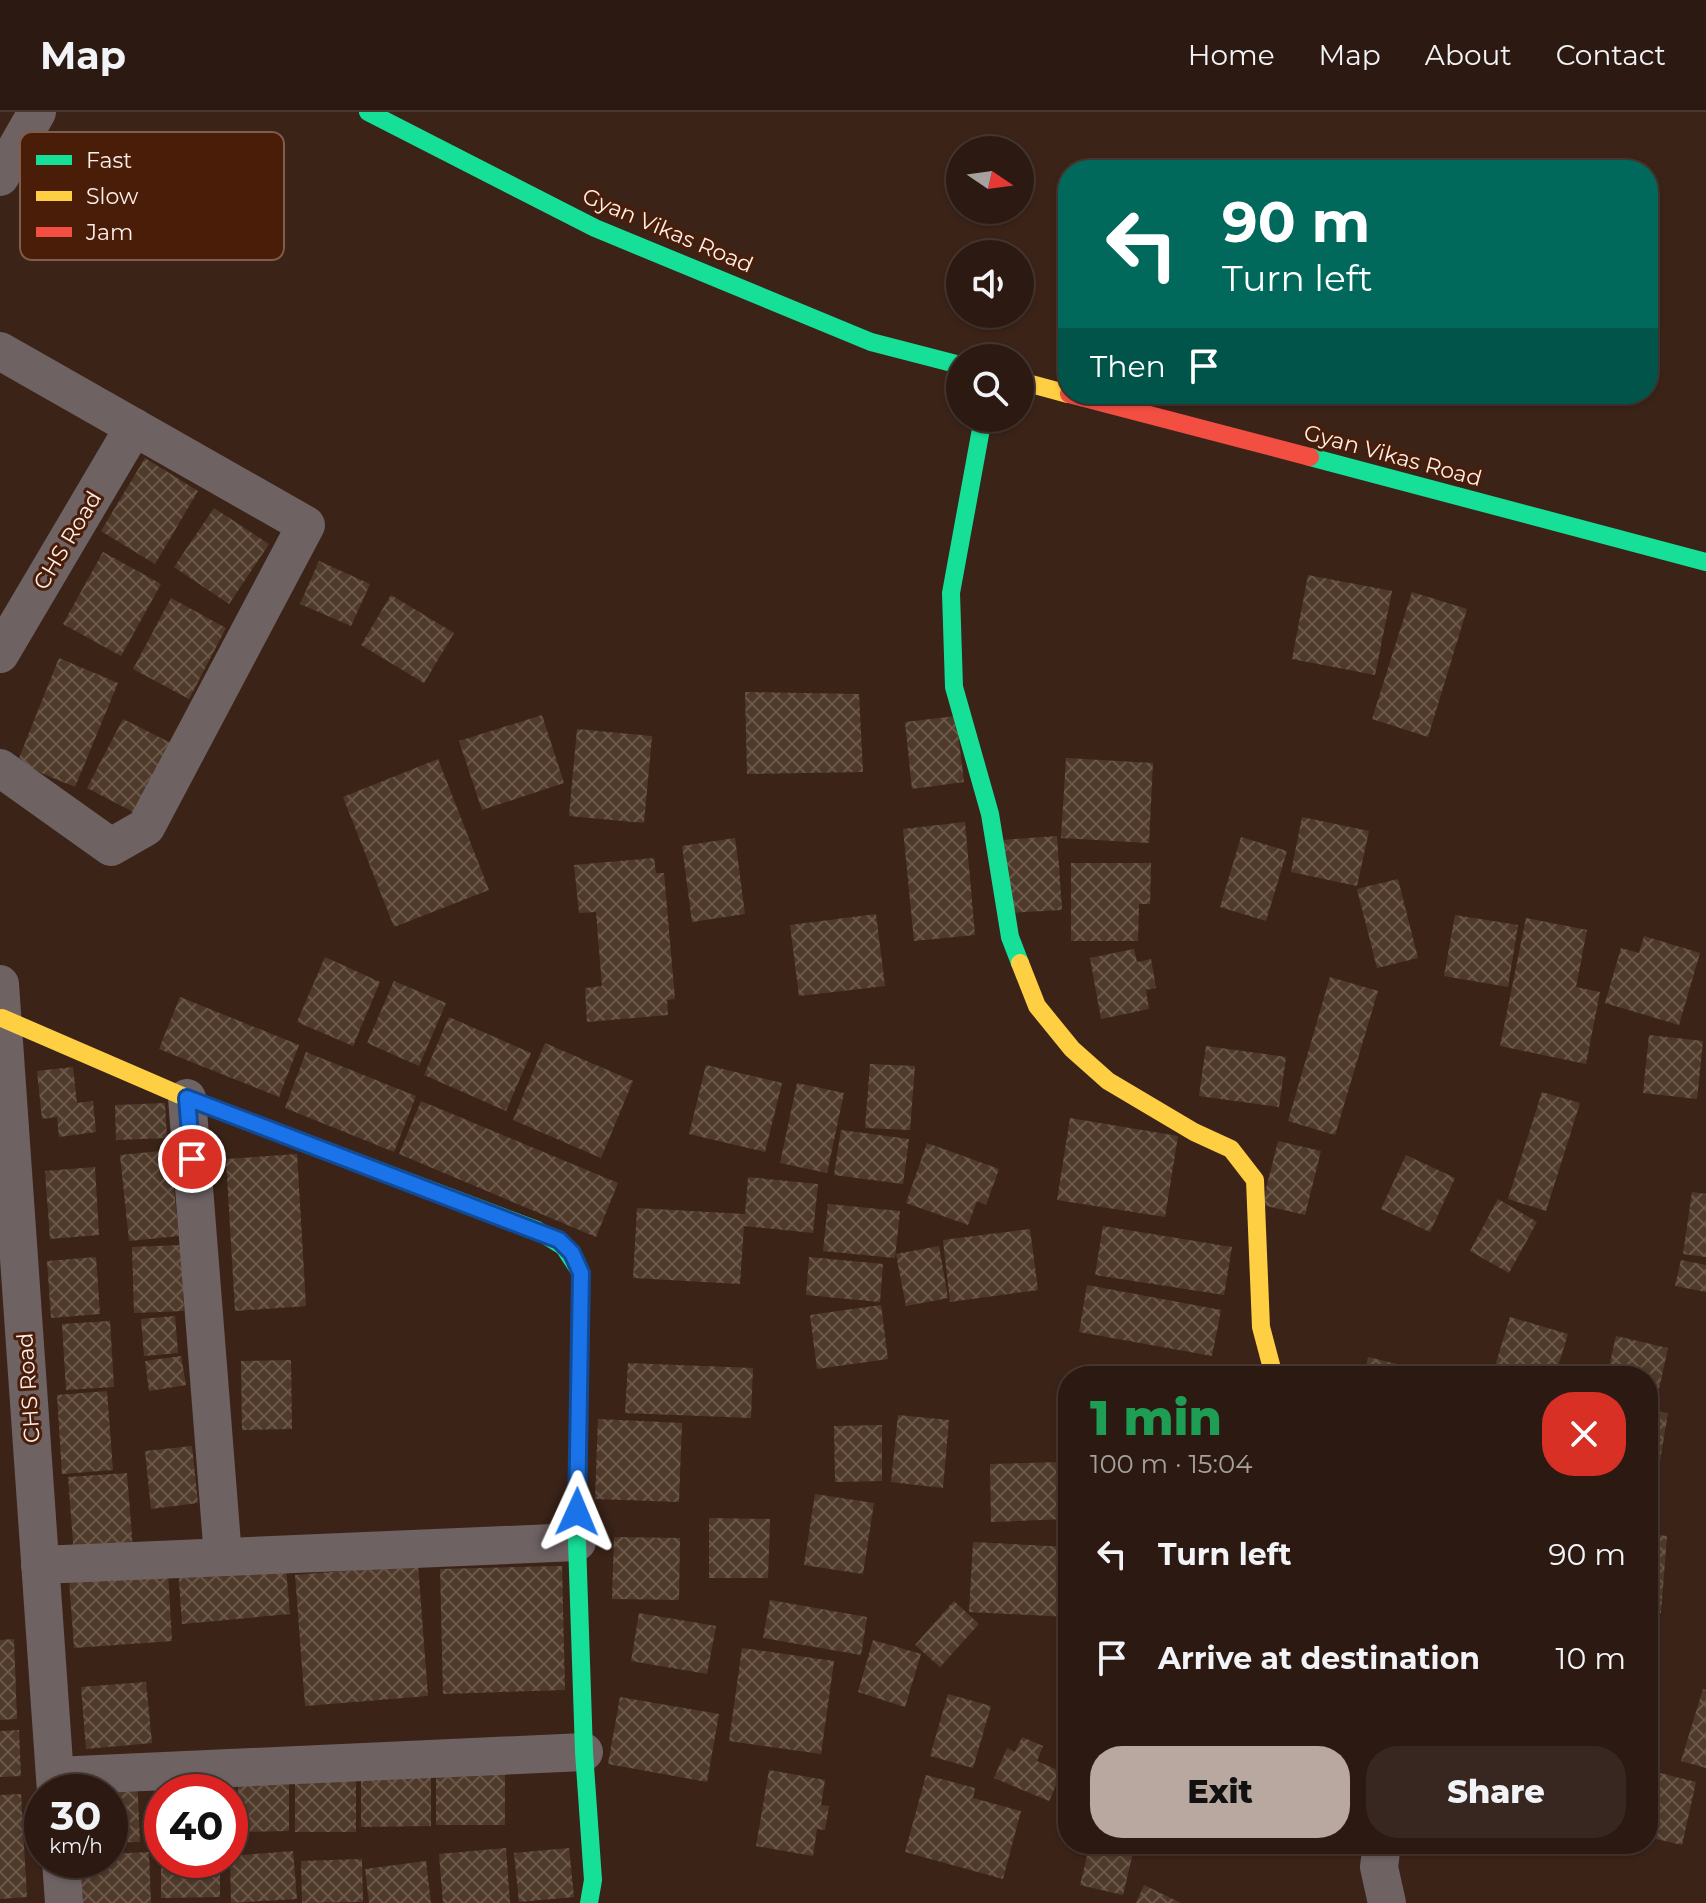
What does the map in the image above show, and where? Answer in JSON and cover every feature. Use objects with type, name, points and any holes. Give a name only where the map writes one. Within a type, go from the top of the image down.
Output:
[{"type":"street","points":[[26,132],[37,112]]},
{"type":"street","name":"Gyan Vikas Road","points":[[368,112],[595,228],[871,342],[946,361]]},
{"type":"street","points":[[0,177],[20,142]]},
{"type":"street","points":[[0,351],[306,525],[146,827],[111,847],[0,768]]},
{"type":"street","name":"Gyan Vikas Road","points":[[1034,385],[1058,391]]},
{"type":"street","name":"Gyan Vikas Road","points":[[1106,404],[1706,562]]},
{"type":"street","name":"CHS Road","points":[[0,654],[134,427]]},
{"type":"street","points":[[980,432],[951,593],[954,687],[990,814],[1010,937],[1037,1006],[1072,1049],[1108,1081],[1194,1132],[1231,1149],[1255,1180],[1261,1327],[1271,1366]]},
{"type":"street","points":[[1,1001],[187,1098],[537,1230],[559,1240],[572,1253],[581,1273],[577,1542],[584,1752],[593,1880],[589,1903]]},
{"type":"street","name":"CHS Road","points":[[1,1001],[55,1774]]},
{"type":"street","points":[[187,1098],[223,1557]]},
{"type":"street","points":[[40,1565],[577,1542]]},
{"type":"street","points":[[128,1780],[584,1752]]},
{"type":"street","points":[[1381,1854],[1379,1867],[1387,1903]]},
{"type":"street","points":[[62,1878],[64,1903]]},
{"type":"building","points":[[145,458],[198,491],[155,564],[101,531]]},
{"type":"building","points":[[214,508],[269,544],[229,604],[174,567]]},
{"type":"building","points":[[103,552],[161,584],[121,656],[63,624]]},
{"type":"building","points":[[319,561],[370,584],[351,626],[300,604]]},
{"type":"building","points":[[1308,575],[1392,591],[1375,675],[1292,659]]},
{"type":"building","points":[[1412,592],[1467,609],[1428,737],[1372,719]]},
{"type":"building","points":[[391,595],[454,633],[424,683],[361,645]]},
{"type":"building","points":[[171,598],[226,628],[189,699],[133,669]]},
{"type":"building","points":[[59,658],[118,683],[75,787],[17,763]]},
{"type":"building","points":[[745,692],[859,694],[863,772],[747,774]]},
{"type":"building","points":[[542,715],[564,783],[482,810],[459,741]]},
{"type":"building","points":[[956,716],[964,782],[912,789],[905,722]]},
{"type":"building","points":[[123,719],[177,746],[141,816],[87,788]]},
{"type":"building","points":[[577,729],[652,736],[644,823],[569,816]]},
{"type":"building","points":[[1066,758],[1153,763],[1149,843],[1061,838]]},
{"type":"building","points":[[438,759],[489,890],[394,927],[343,797]]},
{"type":"building","points":[[1302,817],[1369,831],[1357,886],[1291,872]]},
{"type":"building","points":[[965,822],[975,935],[914,941],[903,829]]},
{"type":"building","points":[[1057,836],[1062,910],[1009,913],[1001,840]]},
{"type":"building","points":[[1241,837],[1287,851],[1266,921],[1220,907]]},
{"type":"building","points":[[735,838],[745,914],[692,922],[682,846]]},
{"type":"building","points":[[654,858],[656,873],[664,873],[675,999],[667,1000],[668,1015],[587,1022],[585,988],[602,986],[596,912],[579,913],[574,865]]},
{"type":"building","points":[[1071,863],[1151,863],[1150,904],[1139,904],[1138,941],[1071,941]]},
{"type":"building","points":[[1398,879],[1418,958],[1377,968],[1357,889]]},
{"type":"building","points":[[876,914],[885,986],[799,996],[790,925]]},
{"type":"building","points":[[1455,915],[1518,925],[1508,987],[1444,976]]},
{"type":"building","points":[[1526,918],[1587,930],[1576,987],[1600,992],[1586,1064],[1500,1046]]},
{"type":"building","points":[[1644,936],[1700,953],[1679,1025],[1605,1003],[1621,948],[1639,953]]},
{"type":"building","points":[[1134,949],[1137,962],[1151,959],[1156,988],[1146,990],[1149,1009],[1101,1019],[1090,958]]},
{"type":"building","points":[[325,957],[380,982],[353,1046],[297,1022]]},
{"type":"building","points":[[1330,977],[1378,991],[1335,1135],[1288,1121]]},
{"type":"building","points":[[394,981],[446,1003],[419,1066],[367,1043]]},
{"type":"building","points":[[180,997],[299,1045],[279,1097],[159,1049]]},
{"type":"building","points":[[449,1017],[531,1053],[506,1111],[424,1075]]},
{"type":"building","points":[[1649,1035],[1703,1041],[1697,1099],[1643,1093]]},
{"type":"building","points":[[545,1043],[633,1081],[601,1158],[513,1120]]},
{"type":"building","points":[[1206,1046],[1286,1057],[1279,1107],[1199,1096]]},
{"type":"building","points":[[306,1052],[416,1096],[394,1152],[285,1108]]},
{"type":"building","points":[[870,1064],[915,1066],[910,1130],[865,1128]]},
{"type":"building","points":[[706,1065],[782,1083],[765,1152],[689,1134]]},
{"type":"building","points":[[73,1067],[77,1103],[93,1101],[96,1132],[59,1137],[57,1117],[42,1119],[37,1071]]},
{"type":"building","points":[[797,1083],[844,1093],[827,1173],[780,1163]]},
{"type":"building","points":[[1542,1092],[1580,1103],[1546,1211],[1508,1199]]},
{"type":"building","points":[[421,1101],[618,1183],[596,1237],[399,1154]]},
{"type":"building","points":[[165,1103],[167,1138],[116,1140],[115,1105]]},
{"type":"building","points":[[1070,1118],[1178,1136],[1165,1217],[1057,1200]]},
{"type":"building","points":[[841,1130],[909,1139],[903,1184],[834,1175]]},
{"type":"building","points":[[1278,1141],[1321,1151],[1305,1215],[1262,1205]]},
{"type":"building","points":[[927,1143],[999,1169],[986,1205],[977,1201],[968,1225],[906,1203]]},
{"type":"building","points":[[170,1150],[179,1236],[129,1241],[120,1155]]},
{"type":"building","points":[[297,1154],[306,1306],[235,1311],[226,1159]]},
{"type":"building","points":[[1406,1155],[1455,1178],[1430,1232],[1381,1209]]},
{"type":"building","points":[[95,1167],[99,1235],[50,1239],[45,1171]]},
{"type":"building","points":[[748,1177],[818,1184],[813,1233],[744,1226],[740,1284],[633,1278],[637,1208],[745,1214]]},
{"type":"building","points":[[1692,1192],[1706,1194],[1706,1257],[1683,1254]]},
{"type":"building","points":[[1498,1199],[1537,1222],[1509,1273],[1470,1251]]},
{"type":"building","points":[[828,1204],[900,1211],[895,1258],[823,1251]]},
{"type":"building","points":[[1103,1226],[1232,1247],[1224,1295],[1095,1275]]},
{"type":"building","points":[[1030,1229],[1038,1290],[950,1302],[943,1240]]},
{"type":"building","points":[[181,1245],[184,1311],[134,1313],[132,1247]]},
{"type":"building","points":[[939,1246],[948,1298],[906,1306],[896,1254]]},
{"type":"building","points":[[96,1257],[100,1314],[51,1318],[47,1261]]},
{"type":"building","points":[[809,1257],[883,1264],[880,1302],[806,1295]]},
{"type":"building","points":[[1681,1260],[1706,1265],[1706,1292],[1675,1286]]},
{"type":"building","points":[[1087,1285],[1221,1310],[1212,1356],[1079,1332]]},
{"type":"building","points":[[881,1305],[888,1359],[817,1369],[810,1315]]},
{"type":"building","points":[[175,1316],[178,1353],[144,1356],[141,1319]]},
{"type":"building","points":[[1510,1317],[1568,1334],[1558,1366],[1495,1366]]},
{"type":"building","points":[[110,1321],[114,1387],[66,1390],[62,1324]]},
{"type":"building","points":[[1616,1336],[1668,1348],[1658,1393],[1658,1366],[1609,1366]]},
{"type":"building","points":[[181,1356],[186,1385],[149,1391],[145,1361]]},
{"type":"building","points":[[1368,1357],[1404,1366],[1366,1366]]},
{"type":"building","points":[[291,1360],[292,1429],[242,1430],[241,1361]]},
{"type":"building","points":[[628,1363],[753,1368],[751,1418],[625,1413]]},
{"type":"building","points":[[107,1391],[113,1470],[62,1474],[57,1395]]},
{"type":"building","points":[[1658,1412],[1668,1413],[1658,1467]]},
{"type":"building","points":[[898,1415],[949,1420],[943,1488],[891,1482]]},
{"type":"building","points":[[598,1419],[682,1423],[679,1502],[595,1499]]},
{"type":"building","points":[[882,1425],[882,1481],[835,1482],[834,1426]]},
{"type":"building","points":[[192,1446],[198,1503],[151,1509],[145,1451]]},
{"type":"building","points":[[1058,1462],[1058,1519],[991,1522],[990,1464]]},
{"type":"building","points":[[127,1473],[133,1550],[74,1555],[68,1477]]},
{"type":"building","points":[[815,1494],[874,1503],[863,1574],[804,1565]]},
{"type":"building","points":[[709,1518],[770,1519],[768,1578],[709,1578]]},
{"type":"building","points":[[1658,1535],[1667,1536],[1661,1613],[1658,1613]]},
{"type":"building","points":[[614,1537],[680,1538],[679,1600],[612,1599]]},
{"type":"building","points":[[973,1542],[1058,1546],[1058,1616],[969,1612]]},
{"type":"building","points":[[285,1558],[290,1614],[182,1624],[178,1568]]},
{"type":"building","points":[[418,1565],[428,1696],[305,1706],[295,1575]]},
{"type":"building","points":[[562,1566],[565,1690],[443,1694],[440,1569]]},
{"type":"building","points":[[168,1572],[172,1641],[74,1648],[69,1579]]},
{"type":"building","points":[[770,1600],[867,1617],[861,1655],[763,1638]]},
{"type":"building","points":[[954,1601],[979,1624],[940,1667],[915,1645]]},
{"type":"building","points":[[639,1613],[716,1626],[707,1674],[631,1661]]},
{"type":"building","points":[[14,1639],[17,1719],[0,1720],[0,1640]]},
{"type":"building","points":[[873,1640],[921,1654],[905,1707],[858,1692]]},
{"type":"building","points":[[742,1648],[834,1661],[821,1754],[729,1741]]},
{"type":"building","points":[[146,1682],[152,1743],[86,1749],[81,1687]]},
{"type":"building","points":[[1703,1689],[1706,1690],[1706,1768],[1681,1761]]},
{"type":"building","points":[[948,1694],[991,1706],[973,1768],[930,1756]]},
{"type":"building","points":[[620,1697],[719,1714],[707,1782],[608,1764]]},
{"type":"building","points":[[19,1730],[21,1776],[0,1777],[0,1731]]},
{"type":"building","points":[[1022,1737],[1043,1746],[1037,1761],[1058,1770],[1058,1781],[1049,1801],[994,1778],[1007,1748],[1015,1752]]},
{"type":"building","points":[[769,1770],[825,1780],[821,1805],[829,1806],[825,1830],[817,1829],[813,1856],[756,1846]]},
{"type":"building","points":[[1658,1772],[1696,1782],[1682,1845],[1658,1839]]},
{"type":"building","points":[[431,1774],[431,1826],[361,1827],[361,1775]]},
{"type":"building","points":[[505,1774],[505,1825],[436,1825],[436,1776]]},
{"type":"building","points":[[926,1775],[975,1788],[973,1798],[1021,1811],[1003,1879],[905,1852]]},
{"type":"building","points":[[137,1777],[140,1842],[128,1842],[128,1782]]},
{"type":"building","points":[[295,1780],[356,1780],[356,1832],[295,1832]]},
{"type":"building","points":[[289,1784],[289,1831],[248,1832],[248,1786]]},
{"type":"building","points":[[21,1794],[27,1897],[0,1899],[0,1795]]},
{"type":"building","points":[[506,1848],[510,1903],[443,1903],[439,1854]]},
{"type":"building","points":[[569,1848],[574,1897],[519,1902],[514,1853]]},
{"type":"building","points":[[293,1851],[297,1899],[231,1903],[230,1878],[248,1878],[248,1855]]},
{"type":"building","points":[[144,1852],[144,1878],[150,1878],[151,1903],[80,1903],[79,1878],[128,1878],[128,1853]]},
{"type":"building","points":[[1088,1854],[1133,1854],[1123,1895],[1080,1885]]},
{"type":"building","points":[[362,1859],[363,1902],[302,1903],[301,1861]]},
{"type":"building","points":[[426,1861],[431,1903],[369,1903],[365,1869]]},
{"type":"building","points":[[161,1878],[220,1878],[220,1897],[161,1898]]},
{"type":"building","points":[[1144,1885],[1181,1903],[1136,1903]]},
{"type":"traffic: fast","points":[[368,112],[595,228],[871,342],[946,361]]},
{"type":"traffic: fast","points":[[980,432],[951,593],[954,687],[990,814],[1010,937],[1020,963]]},
{"type":"traffic: fast","points":[[1310,457],[1706,562]]},
{"type":"traffic: fast","points":[[335,1154],[537,1230],[564,1247],[581,1273],[577,1542],[584,1752],[593,1880],[589,1903]]},
{"type":"traffic: slow","points":[[1034,385],[1058,391]]},
{"type":"traffic: slow","points":[[1020,963],[1037,1006],[1072,1049],[1108,1081],[1194,1132],[1231,1149],[1255,1180],[1261,1327],[1271,1366]]},
{"type":"traffic: slow","points":[[2,1018],[187,1098],[335,1154]]},
{"type":"traffic: jam","points":[[1107,404],[1310,457]]},
{"type":"route","points":[[192,1159],[187,1098],[559,1240],[572,1253],[581,1273],[577,1512]]}]
